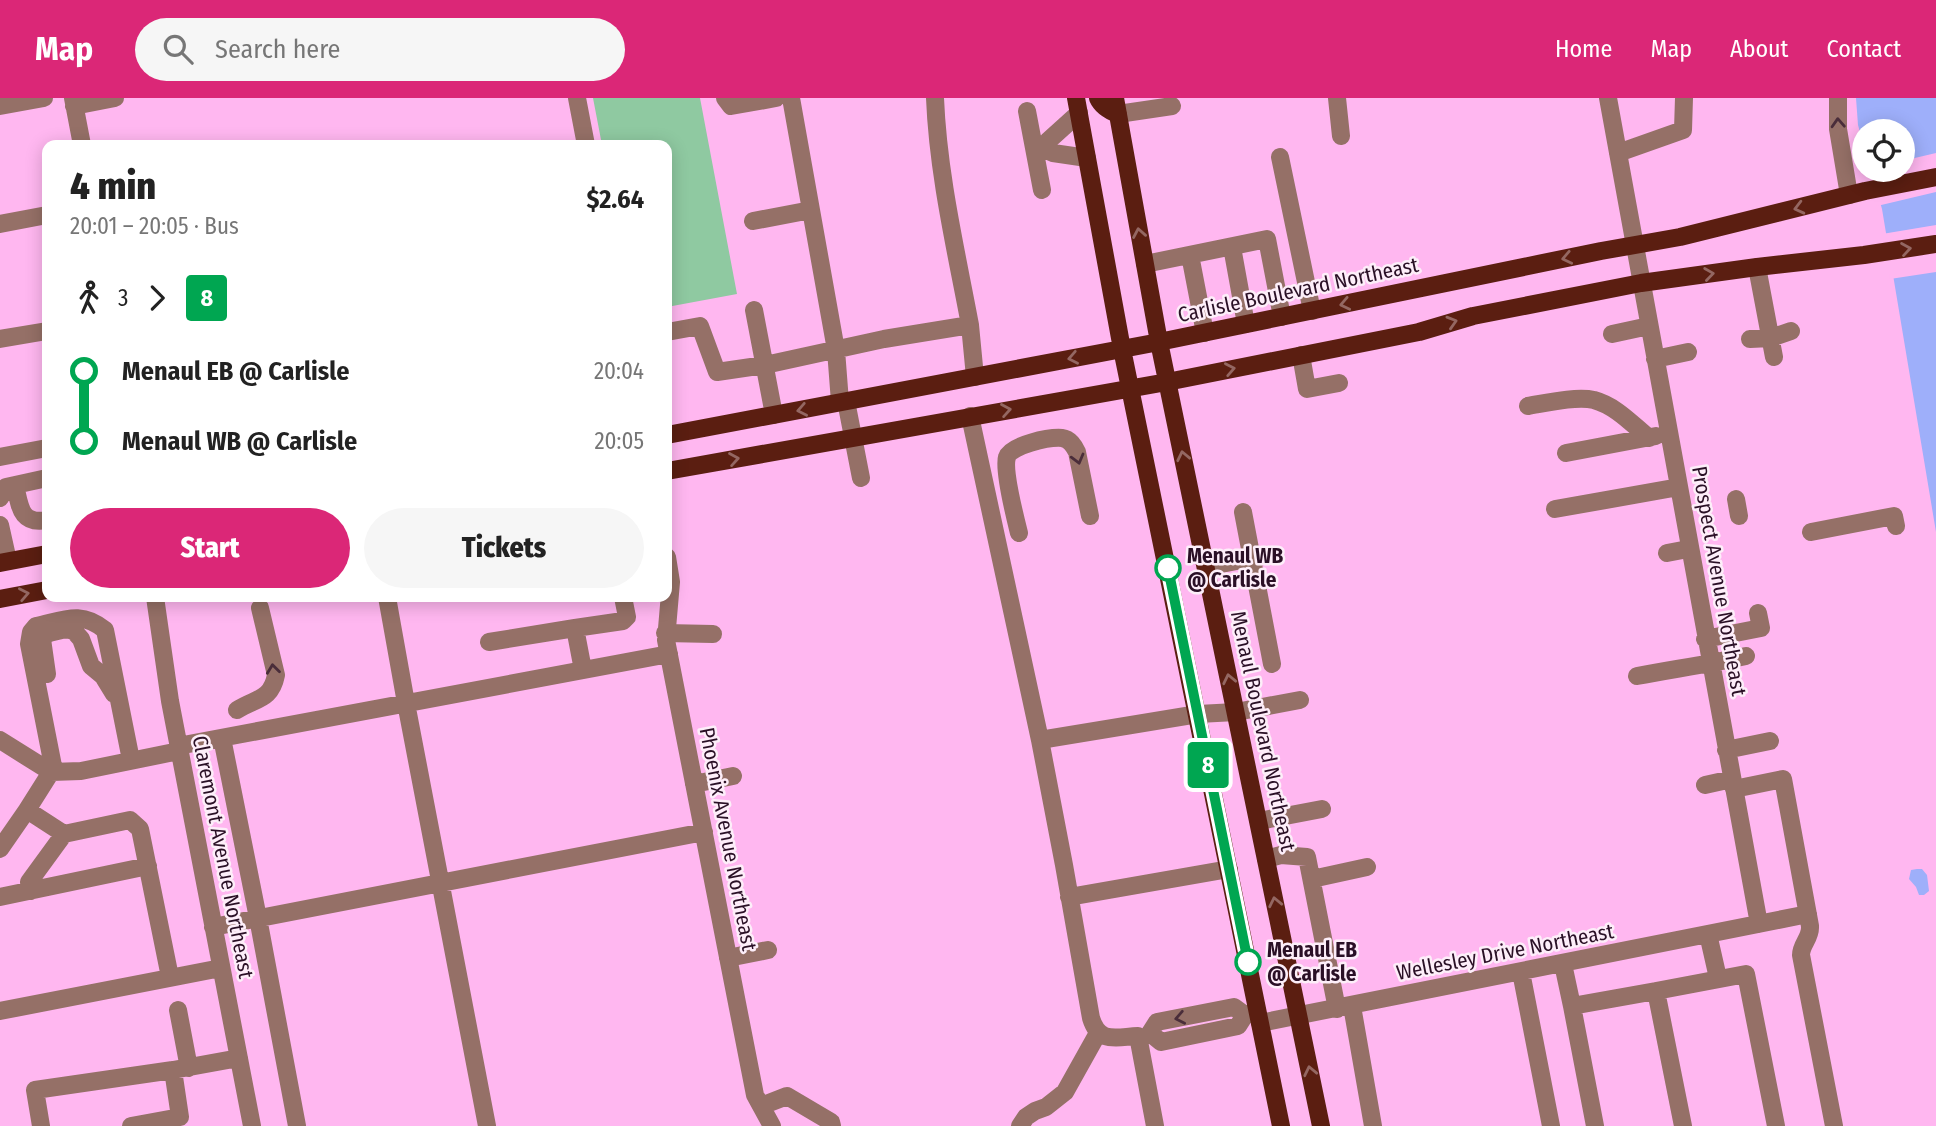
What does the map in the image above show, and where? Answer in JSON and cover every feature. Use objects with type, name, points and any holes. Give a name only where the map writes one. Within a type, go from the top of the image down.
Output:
[{"type":"main road","points":[[1098,98],[1109,110],[1117,106]]},
{"type":"main road","points":[[1078,105],[1122,349],[1229,869],[1254,1017],[1281,1126]]},
{"type":"main road","name":"Menaul Boulevard Northeast","points":[[1117,106],[1159,342],[1321,1126]]},
{"type":"main road","name":"Carlisle Boulevard Northeast","points":[[672,434],[1159,342],[1680,237],[1857,193],[1936,177]]},
{"type":"main road","points":[[672,470],[1167,382],[1419,332],[1473,316],[1641,283],[1936,244]]},
{"type":"main road","points":[[4,562],[42,555]]},
{"type":"main road","points":[[0,599],[42,591]]},
{"type":"street","points":[[0,106],[44,98]]},
{"type":"street","points":[[81,140],[74,102],[115,98]]},
{"type":"street","points":[[577,98],[585,140]]},
{"type":"street","points":[[725,98],[731,106],[776,98]]},
{"type":"street","points":[[790,98],[843,402],[861,478]]},
{"type":"street","points":[[934,98],[941,166],[970,326],[975,377]]},
{"type":"street","points":[[1337,98],[1341,136]]},
{"type":"street","name":"Prospect Avenue Northeast","points":[[1608,98],[1688,549],[1759,924]]},
{"type":"street","points":[[1618,153],[1683,130],[1685,98]]},
{"type":"street","points":[[1838,98],[1838,129],[1857,193]]},
{"type":"street","points":[[1041,147],[1078,105]]},
{"type":"street","points":[[1117,106],[1172,106]]},
{"type":"street","points":[[1027,111],[1041,147],[1042,190]]},
{"type":"street","points":[[1041,147],[1053,153],[1087,158]]},
{"type":"street","points":[[1280,157],[1312,311]]},
{"type":"street","points":[[753,221],[811,210]]},
{"type":"street","points":[[0,224],[42,216]]},
{"type":"street","points":[[1145,264],[1267,239],[1282,317]]},
{"type":"street","points":[[1232,247],[1246,324]]},
{"type":"street","points":[[1190,255],[1205,332]]},
{"type":"street","points":[[1757,267],[1774,357]]},
{"type":"street","points":[[754,310],[774,415]]},
{"type":"street","points":[[672,331],[700,326],[717,372],[765,365],[884,339],[970,326]]},
{"type":"street","points":[[1612,334],[1649,326]]},
{"type":"street","points":[[1751,339],[1771,338],[1790,331]]},
{"type":"street","points":[[0,339],[42,332]]},
{"type":"street","points":[[1656,359],[1688,352]]},
{"type":"street","points":[[1301,355],[1307,389],[1339,383]]},
{"type":"street","points":[[1528,405],[1560,400],[1594,400],[1618,411],[1648,438]]},
{"type":"street","points":[[970,416],[1040,740],[1094,1030],[1102,1036],[1112,1037],[1144,1034],[1155,1126]]},
{"type":"street","points":[[1566,453],[1669,434]]},
{"type":"street","points":[[1018,533],[1006,465],[1008,454],[1032,443],[1064,438],[1073,443],[1090,516]]},
{"type":"street","points":[[0,457],[42,449]]},
{"type":"street","points":[[0,498],[6,487],[42,479]]},
{"type":"street","points":[[15,485],[24,515],[35,522],[42,521]]},
{"type":"street","points":[[1555,509],[1679,487]]},
{"type":"street","points":[[1243,512],[1272,664]]},
{"type":"street","points":[[1811,532],[1894,516],[1896,526]]},
{"type":"street","points":[[0,525],[4,562]]},
{"type":"street","points":[[1667,553],[1688,549]]},
{"type":"street","points":[[1206,567],[1252,558]]},
{"type":"street","name":"Claremont Avenue Northeast","points":[[156,602],[179,748],[252,1126]]},
{"type":"street","points":[[388,602],[486,1126]]},
{"type":"street","points":[[489,642],[623,621],[627,617],[624,602]]},
{"type":"street","name":"Phoenix Avenue Northeast","points":[[669,602],[665,633],[668,654],[755,1095],[772,1126]]},
{"type":"street","points":[[237,710],[269,694],[274,684],[276,675],[260,608]]},
{"type":"street","points":[[1705,639],[1761,628],[1758,613]]},
{"type":"street","points":[[52,767],[29,644],[31,632],[36,626],[76,618],[85,618],[104,630],[131,760]]},
{"type":"street","points":[[575,628],[583,670]]},
{"type":"street","points":[[0,849],[52,767],[59,735],[42,639],[49,633],[66,629],[74,631],[81,639],[91,666],[103,676],[119,703]]},
{"type":"street","points":[[665,633],[712,634]]},
{"type":"street","points":[[1,743],[52,767],[81,771],[222,738],[668,654]]},
{"type":"street","points":[[1637,676],[1746,656]]},
{"type":"street","points":[[1040,740],[1198,714],[1236,712],[1300,699]]},
{"type":"street","points":[[222,738],[297,1126]]},
{"type":"street","points":[[1726,750],[1770,741]]},
{"type":"street","points":[[694,784],[733,776]]},
{"type":"street","points":[[1705,785],[1783,779],[1810,932],[1801,948],[1801,955],[1834,1126]]},
{"type":"street","points":[[1259,821],[1322,809]]},
{"type":"street","points":[[27,810],[64,834]]},
{"type":"street","points":[[31,891],[29,882],[64,834],[130,820],[140,828],[170,977]]},
{"type":"street","points":[[213,927],[704,832]]},
{"type":"street","points":[[1266,859],[1281,855],[1307,857],[1373,1126]]},
{"type":"street","points":[[0,897],[148,866]]},
{"type":"street","points":[[1312,879],[1367,867]]},
{"type":"street","points":[[1069,897],[1229,869]]},
{"type":"street","name":"Wellesley Drive Northeast","points":[[1144,1034],[1157,1022],[1234,1007],[1254,1017],[1299,1016],[1808,914]]},
{"type":"street","points":[[1708,934],[1718,978]]},
{"type":"street","points":[[728,958],[768,950]]},
{"type":"street","points":[[1563,964],[1595,1126]]},
{"type":"street","points":[[0,1011],[221,968]]},
{"type":"street","points":[[1521,972],[1551,1126]]},
{"type":"street","points":[[1572,1006],[1746,974],[1776,1126]]},
{"type":"street","points":[[1656,991],[1683,1126]]},
{"type":"street","points":[[131,1126],[180,1117],[178,1010]]},
{"type":"street","points":[[1020,1126],[1026,1117],[1046,1107],[1065,1092],[1098,1033]]},
{"type":"street","points":[[41,1126],[35,1090],[239,1058]]},
{"type":"street","points":[[761,1106],[787,1096],[831,1122],[832,1126]]},
{"type":"green space","points":[[593,98],[700,98],[737,294],[672,306],[672,140],[601,140]]},
{"type":"water","points":[[1856,98],[1936,98],[1936,532],[1882,209],[1874,182],[1915,182],[1915,119],[1858,119]]},
{"type":"water","points":[[1922,869],[1927,875],[1929,891],[1919,895],[1909,879],[1911,870]]},
{"type":"pier","points":[[1936,153],[1936,192],[1877,206],[1870,182],[1915,182],[1915,158]]},
{"type":"pier","points":[[1936,225],[1936,272],[1890,279],[1882,234]]},
{"type":"bus line","name":"8","points":[[1168,568],[1248,962]]},
{"type":"place","name":"Menaul WB @ Carlisle","points":[[1168,568]]},
{"type":"place","name":"Menaul EB @ Carlisle","points":[[1248,962]]}]
